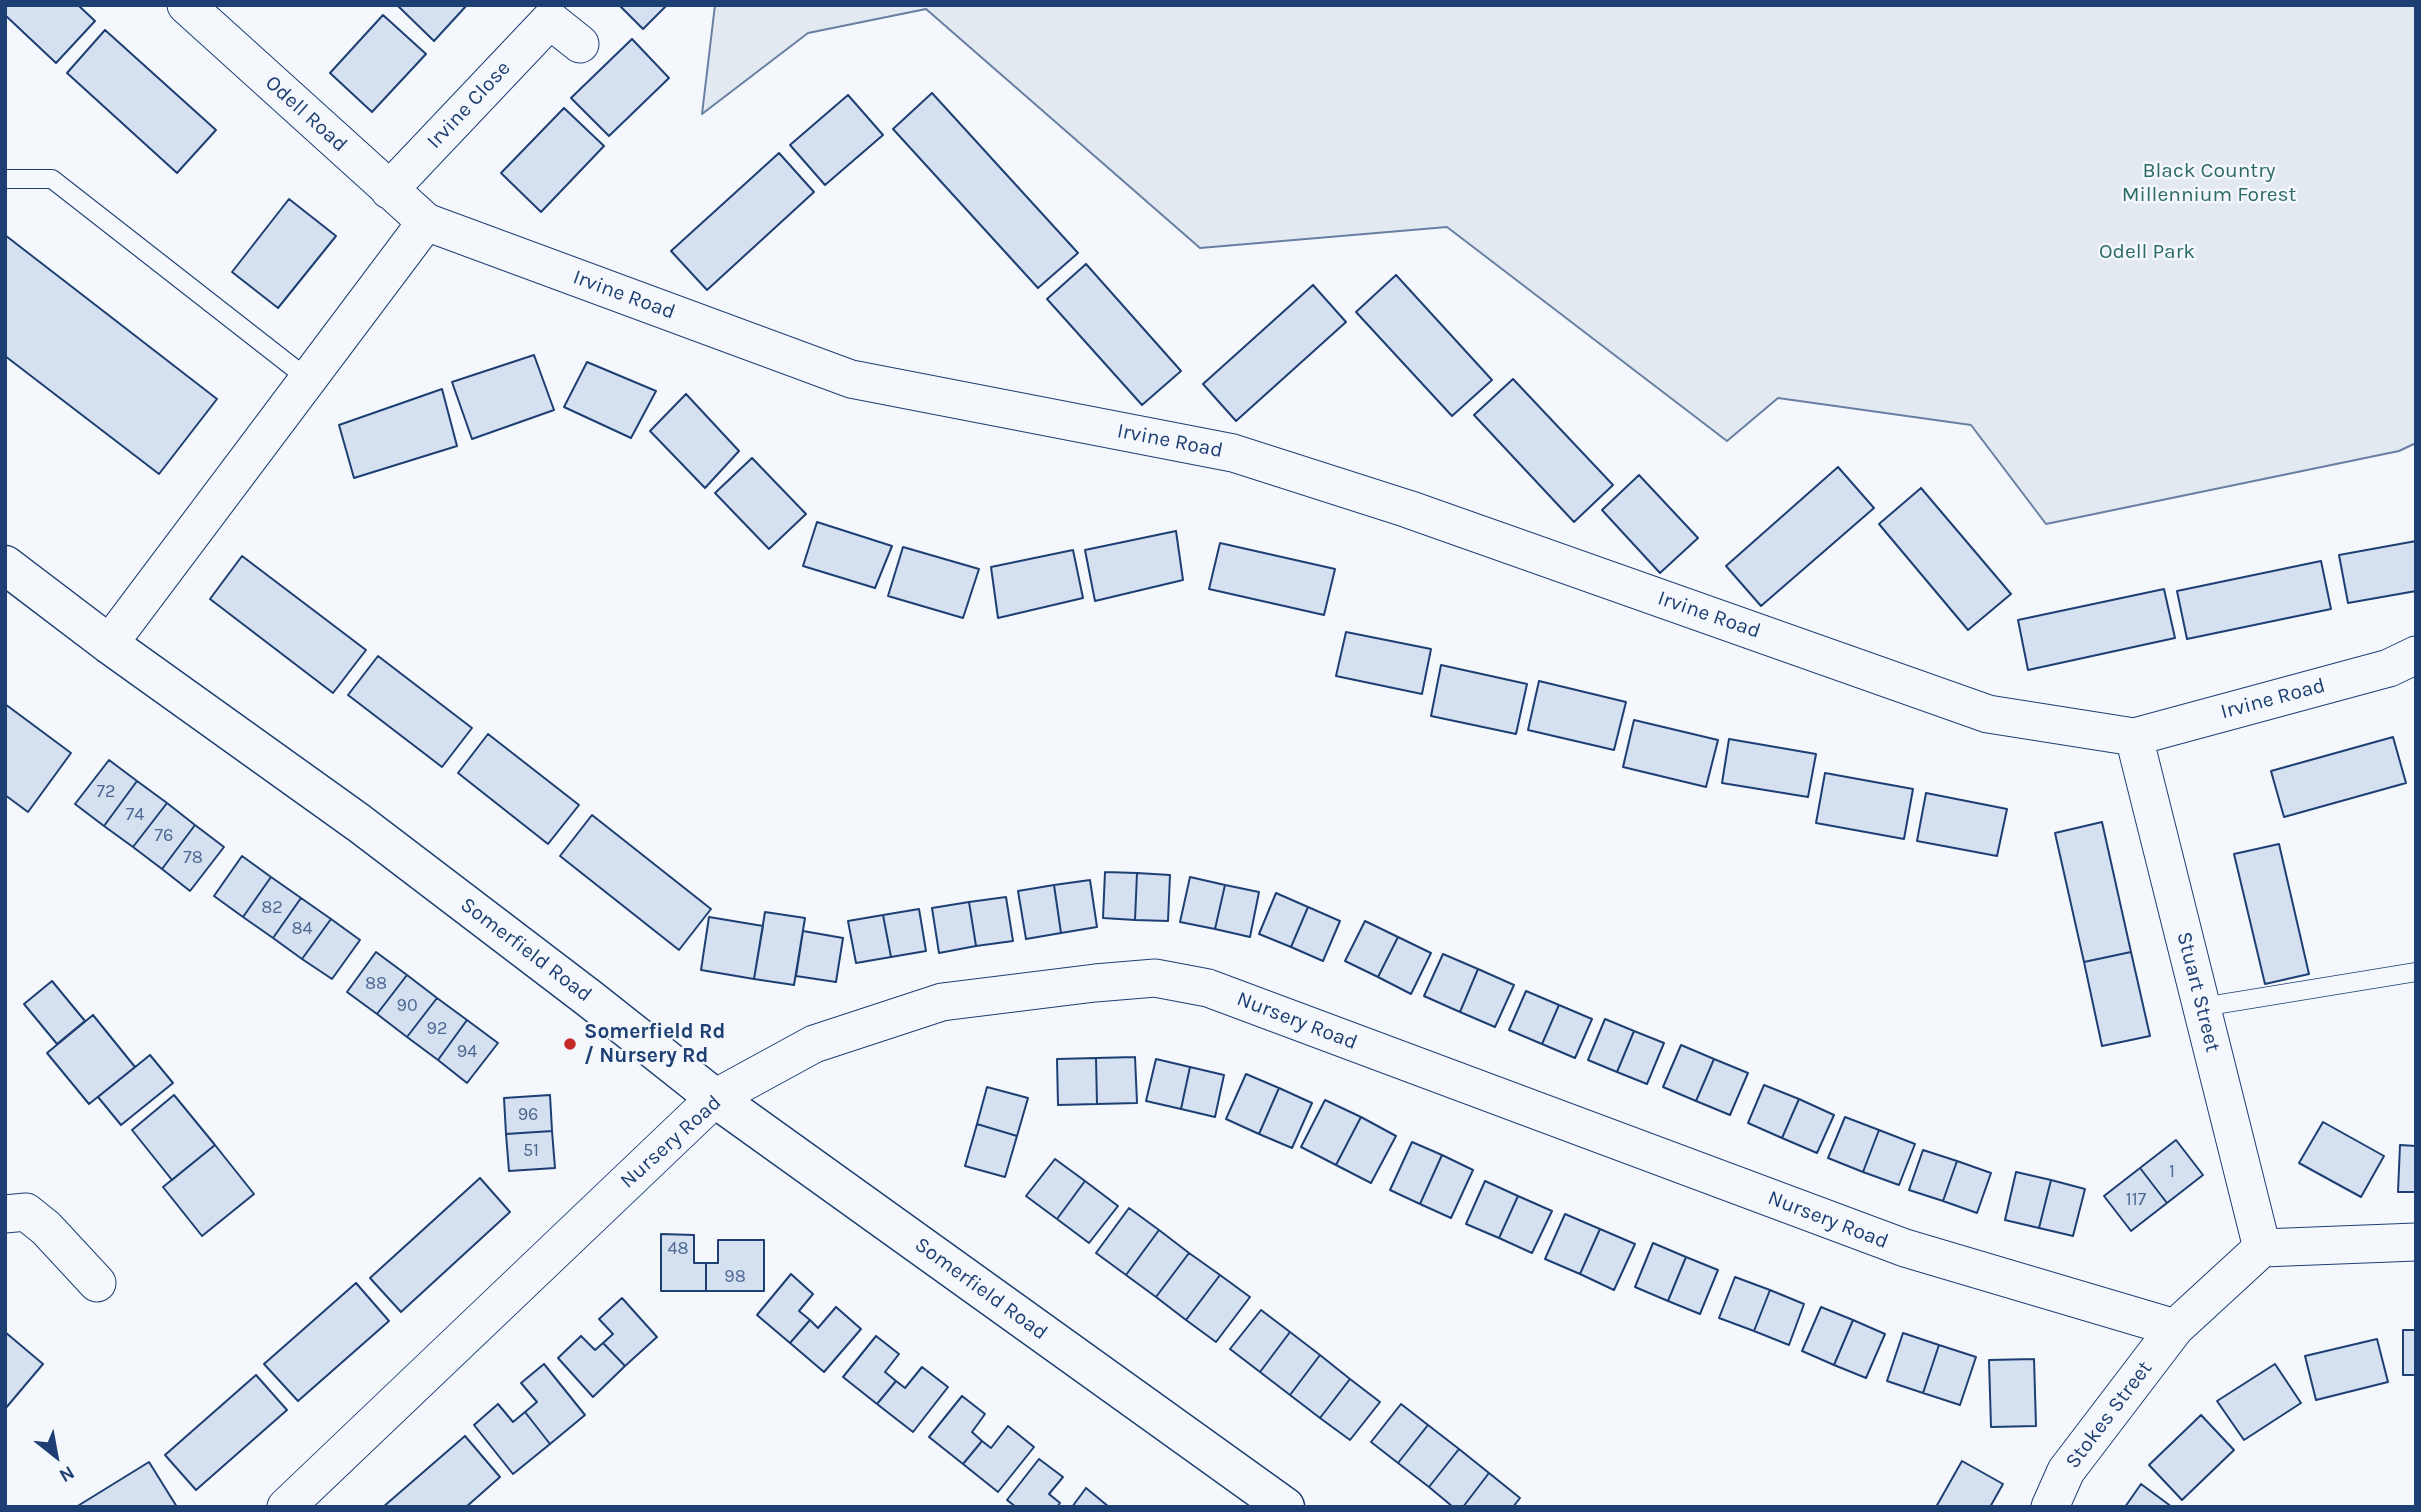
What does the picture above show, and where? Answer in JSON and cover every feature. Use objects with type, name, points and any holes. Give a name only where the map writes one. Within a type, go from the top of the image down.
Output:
[{"type":"highway","name":"Somerfield Road","points":[[5,565],[109,644],[359,823],[715,1098],[1285,1507]]},
{"type":"street","name":"Odell Road","points":[[186,5],[426,222]]},
{"type":"street","name":"Irvine Close","points":[[389,190],[543,13],[580,44]]},
{"type":"street","points":[[109,644],[426,222]]},
{"type":"street","name":"Irvine Road","points":[[426,222],[851,379],[1233,453],[1408,509],[1988,714],[2134,737],[2389,668],[2416,655]]},
{"type":"street","name":"Stuart Street","points":[[2134,737],[2262,1248]]},
{"type":"street","name":"Nursery Road","points":[[286,1507],[715,1098],[814,1044],[942,1002],[1095,983],[1155,978],[1209,988],[1905,1248],[2175,1328]]},
{"type":"street","points":[[5,1214],[26,1212],[46,1228],[97,1283]]},
{"type":"street","points":[[2175,1328],[2262,1248],[2416,1242]]},
{"type":"street","name":"Stokes Street","points":[[2050,1507],[2066,1471],[2175,1328]]},
{"type":"lane","points":[[5,180],[52,179],[308,379]]},
{"type":"lane","points":[[2202,1007],[2416,972]]},
{"type":"green space","name":"Odell Park","points":[[715,5],[2416,5],[2416,443],[2399,451],[2046,524],[1971,425],[1778,398],[1727,441],[1447,227],[1200,248],[926,9],[808,33],[702,114]]},
{"type":"building","points":[[5,5],[78,5],[95,21],[56,63],[5,15]]},
{"type":"building","points":[[397,5],[467,5],[434,41]]},
{"type":"building","points":[[619,5],[667,5],[643,29]]},
{"type":"building","points":[[383,15],[426,54],[372,112],[330,73]]},
{"type":"building","points":[[105,30],[216,130],[177,173],[67,73]]},
{"type":"building","points":[[632,39],[669,78],[609,136],[571,98]]},
{"type":"building","points":[[932,93],[1078,253],[1038,288],[893,129]]},
{"type":"building","points":[[848,95],[883,135],[825,185],[790,145]]},
{"type":"building","points":[[564,108],[604,146],[541,212],[501,173]]},
{"type":"building","points":[[779,153],[814,192],[707,290],[671,251]]},
{"type":"building","points":[[289,199],[336,236],[278,308],[232,272]]},
{"type":"building","points":[[5,235],[217,399],[159,474],[5,356]]},
{"type":"building","points":[[1086,264],[1181,371],[1142,405],[1047,299]]},
{"type":"building","points":[[1396,275],[1492,380],[1452,416],[1356,312]]},
{"type":"building","points":[[1313,285],[1346,322],[1236,421],[1203,384]]},
{"type":"building","points":[[534,355],[554,410],[472,439],[452,382]]},
{"type":"building","points":[[587,362],[656,391],[631,438],[564,407]]},
{"type":"building","points":[[1513,379],[1613,485],[1574,522],[1474,415]]},
{"type":"building","points":[[442,389],[457,446],[354,478],[339,425]]},
{"type":"building","points":[[686,394],[739,451],[705,488],[650,431]]},
{"type":"building","points":[[752,458],[806,514],[769,549],[715,493]]},
{"type":"building","points":[[1838,467],[1874,508],[1761,606],[1726,566]]},
{"type":"building","points":[[1639,475],[1698,538],[1660,573],[1602,510]]},
{"type":"building","points":[[1921,488],[2011,594],[1968,630],[1879,524]]},
{"type":"building","points":[[817,522],[892,546],[875,588],[803,566]]},
{"type":"building","points":[[1176,531],[1183,580],[1095,601],[1085,550]]},
{"type":"building","points":[[2416,541],[2416,591],[2348,603],[2339,555]]},
{"type":"building","points":[[1220,543],[1335,569],[1324,615],[1209,589]]},
{"type":"building","points":[[903,547],[979,569],[963,618],[888,596]]},
{"type":"building","points":[[1073,550],[1083,598],[998,618],[991,567]]},
{"type":"building","points":[[242,556],[366,650],[333,693],[210,599]]},
{"type":"building","points":[[2321,561],[2331,609],[2187,639],[2177,591]]},
{"type":"building","points":[[2164,589],[2175,638],[2028,670],[2018,620]]},
{"type":"building","points":[[1346,632],[1431,649],[1422,694],[1336,676]]},
{"type":"building","points":[[378,656],[472,728],[442,767],[348,695]]},
{"type":"building","points":[[1441,665],[1527,684],[1516,734],[1431,716]]},
{"type":"building","points":[[1539,681],[1626,702],[1614,750],[1528,730]]},
{"type":"building","points":[[5,704],[71,753],[28,812],[5,795]]},
{"type":"building","points":[[1634,720],[1718,740],[1706,787],[1623,767]]},
{"type":"building","points":[[488,734],[579,805],[548,844],[458,773]]},
{"type":"building","points":[[2393,737],[2406,783],[2284,817],[2271,771]]},
{"type":"building","points":[[1729,739],[1816,754],[1808,797],[1722,783]]},
{"type":"building","points":[[109,760],[137,781],[104,826],[75,804]]},
{"type":"building","points":[[1825,773],[1913,789],[1904,839],[1816,823]]},
{"type":"building","points":[[137,781],[167,803],[133,847],[104,826]]},
{"type":"building","points":[[1926,793],[2007,809],[1997,856],[1917,841]]},
{"type":"building","points":[[167,803],[195,825],[162,869],[133,847]]},
{"type":"building","points":[[592,815],[711,909],[679,950],[560,856]]},
{"type":"building","points":[[2102,822],[2131,952],[2084,962],[2055,833]]},
{"type":"building","points":[[195,825],[224,847],[190,891],[162,869]]},
{"type":"building","points":[[2279,844],[2309,974],[2265,984],[2234,854]]},
{"type":"building","points":[[242,856],[271,877],[243,917],[214,896]]},
{"type":"building","points":[[1105,872],[1137,873],[1135,920],[1103,918]]},
{"type":"building","points":[[1137,873],[1170,875],[1168,921],[1135,920]]},
{"type":"building","points":[[271,877],[301,898],[273,938],[243,917]]},
{"type":"building","points":[[1190,877],[1225,885],[1215,929],[1180,922]]},
{"type":"building","points":[[1090,880],[1097,927],[1061,933],[1054,885]]},
{"type":"building","points":[[1054,885],[1061,933],[1026,939],[1018,891]]},
{"type":"building","points":[[1225,885],[1259,892],[1250,937],[1215,929]]},
{"type":"building","points":[[1276,893],[1308,907],[1291,947],[1259,934]]},
{"type":"building","points":[[1006,897],[1013,941],[976,946],[969,902]]},
{"type":"building","points":[[301,898],[331,919],[302,959],[273,938]]},
{"type":"building","points":[[969,902],[976,946],[939,953],[932,908]]},
{"type":"building","points":[[1308,907],[1340,921],[1323,961],[1291,947]]},
{"type":"building","points":[[919,909],[926,951],[891,957],[883,915]]},
{"type":"building","points":[[765,912],[805,918],[794,985],[754,979]]},
{"type":"building","points":[[883,915],[891,957],[856,963],[848,921]]},
{"type":"building","points":[[709,917],[763,926],[754,979],[701,970]]},
{"type":"building","points":[[331,919],[360,940],[332,979],[302,959]]},
{"type":"building","points":[[1365,921],[1398,937],[1378,977],[1345,961]]},
{"type":"building","points":[[803,931],[843,938],[836,982],[796,976]]},
{"type":"building","points":[[1398,937],[1431,953],[1411,994],[1378,977]]},
{"type":"building","points":[[376,952],[407,975],[377,1014],[347,992]]},
{"type":"building","points":[[2131,952],[2150,1036],[2102,1046],[2084,962]]},
{"type":"building","points":[[1443,954],[1478,969],[1460,1012],[1424,996]]},
{"type":"building","points":[[1478,969],[1514,985],[1495,1027],[1460,1012]]},
{"type":"building","points":[[407,975],[437,998],[407,1037],[377,1014]]},
{"type":"building","points":[[52,981],[85,1021],[57,1044],[24,1004]]},
{"type":"building","points":[[1526,991],[1559,1005],[1542,1044],[1509,1030]]},
{"type":"building","points":[[437,998],[467,1020],[438,1060],[407,1037]]},
{"type":"building","points":[[1559,1005],[1592,1019],[1575,1058],[1542,1044]]},
{"type":"building","points":[[93,1015],[135,1067],[89,1104],[47,1053]]},
{"type":"building","points":[[1605,1019],[1634,1031],[1617,1072],[1588,1060]]},
{"type":"building","points":[[467,1020],[498,1043],[467,1083],[438,1060]]},
{"type":"building","points":[[1634,1031],[1664,1043],[1647,1084],[1617,1072]]},
{"type":"building","points":[[1681,1045],[1714,1059],[1696,1101],[1663,1087]]},
{"type":"building","points":[[150,1055],[173,1083],[121,1125],[98,1097]]},
{"type":"building","points":[[1135,1057],[1137,1103],[1097,1104],[1096,1058]]},
{"type":"building","points":[[1096,1058],[1097,1104],[1058,1105],[1057,1059]]},
{"type":"building","points":[[1156,1059],[1190,1067],[1181,1109],[1146,1101]]},
{"type":"building","points":[[1714,1059],[1748,1073],[1730,1115],[1696,1101]]},
{"type":"building","points":[[1190,1067],[1224,1075],[1215,1117],[1181,1109]]},
{"type":"building","points":[[1246,1074],[1279,1088],[1259,1134],[1226,1119]]},
{"type":"building","points":[[1764,1085],[1799,1099],[1782,1138],[1748,1123]]},
{"type":"building","points":[[987,1087],[1028,1098],[1017,1136],[977,1124]]},
{"type":"building","points":[[1279,1088],[1312,1103],[1292,1148],[1259,1134]]},
{"type":"building","points":[[174,1095],[215,1145],[172,1180],[132,1130]]},
{"type":"building","points":[[550,1095],[552,1131],[506,1134],[504,1098]]},
{"type":"building","points":[[1799,1099],[1834,1115],[1817,1153],[1782,1138]]},
{"type":"building","points":[[1325,1100],[1361,1117],[1336,1165],[1301,1147]]},
{"type":"building","points":[[1361,1117],[1396,1136],[1371,1183],[1336,1165]]},
{"type":"building","points":[[1845,1117],[1879,1130],[1863,1172],[1828,1158]]},
{"type":"building","points":[[2323,1122],[2384,1156],[2361,1197],[2299,1163]]},
{"type":"building","points":[[977,1124],[1017,1136],[1005,1177],[965,1166]]},
{"type":"building","points":[[1879,1130],[1915,1144],[1899,1185],[1863,1172]]},
{"type":"building","points":[[552,1131],[555,1168],[509,1171],[506,1134]]},
{"type":"building","points":[[2176,1140],[2203,1175],[2167,1203],[2140,1168]]},
{"type":"building","points":[[1412,1142],[1442,1155],[1420,1204],[1390,1190]]},
{"type":"building","points":[[215,1145],[254,1194],[202,1236],[163,1187]]},
{"type":"building","points":[[2400,1145],[2416,1146],[2416,1192],[2398,1192]]},
{"type":"building","points":[[1923,1150],[1957,1161],[1943,1201],[1909,1190]]},
{"type":"building","points":[[1442,1155],[1473,1170],[1451,1218],[1420,1204]]},
{"type":"building","points":[[1055,1159],[1085,1181],[1057,1219],[1026,1196]]},
{"type":"building","points":[[1957,1161],[1991,1173],[1977,1213],[1943,1201]]},
{"type":"building","points":[[2140,1168],[2167,1203],[2131,1231],[2104,1196]]},
{"type":"building","points":[[2016,1172],[2051,1180],[2039,1228],[2005,1220]]},
{"type":"building","points":[[480,1178],[510,1212],[401,1312],[370,1278]]},
{"type":"building","points":[[2051,1180],[2085,1189],[2073,1236],[2039,1228]]},
{"type":"building","points":[[1085,1181],[1118,1206],[1089,1243],[1057,1219]]},
{"type":"building","points":[[1485,1181],[1518,1196],[1499,1238],[1466,1224]]},
{"type":"building","points":[[1518,1196],[1552,1211],[1532,1253],[1499,1238]]},
{"type":"building","points":[[1129,1208],[1159,1230],[1126,1275],[1096,1253]]},
{"type":"building","points":[[1565,1214],[1600,1229],[1580,1274],[1545,1259]]},
{"type":"building","points":[[1600,1229],[1635,1244],[1614,1290],[1580,1274]]},
{"type":"building","points":[[1159,1230],[1189,1253],[1156,1297],[1126,1275]]},
{"type":"building","points":[[661,1234],[694,1235],[694,1263],[706,1263],[706,1291],[661,1291]]},
{"type":"building","points":[[718,1240],[764,1240],[764,1291],[706,1291],[706,1263],[718,1263]]},
{"type":"building","points":[[1653,1243],[1686,1257],[1668,1301],[1635,1287]]},
{"type":"building","points":[[1189,1253],[1220,1275],[1186,1320],[1156,1297]]},
{"type":"building","points":[[1686,1257],[1718,1270],[1700,1314],[1668,1301]]},
{"type":"building","points":[[791,1274],[813,1294],[799,1311],[810,1320],[790,1343],[757,1315]]},
{"type":"building","points":[[1220,1275],[1250,1297],[1216,1342],[1186,1320]]},
{"type":"building","points":[[1735,1277],[1770,1290],[1754,1331],[1719,1318]]},
{"type":"building","points":[[356,1283],[389,1321],[298,1401],[264,1364]]},
{"type":"building","points":[[1770,1290],[1804,1304],[1789,1345],[1754,1331]]},
{"type":"building","points":[[622,1298],[657,1337],[625,1366],[603,1343],[613,1334],[599,1319]]},
{"type":"building","points":[[836,1307],[861,1329],[824,1372],[790,1343],[810,1320],[818,1328]]},
{"type":"building","points":[[1821,1307],[1853,1320],[1834,1365],[1802,1351]]},
{"type":"building","points":[[1261,1310],[1290,1332],[1260,1372],[1230,1349]]},
{"type":"building","points":[[1853,1320],[1885,1334],[1866,1378],[1834,1365]]},
{"type":"building","points":[[2403,1330],[2416,1330],[2416,1375],[2403,1375]]},
{"type":"building","points":[[5,1332],[43,1364],[5,1409]]},
{"type":"building","points":[[1290,1332],[1320,1355],[1290,1395],[1260,1372]]},
{"type":"building","points":[[1903,1333],[1939,1345],[1923,1393],[1887,1381]]},
{"type":"building","points":[[581,1336],[595,1350],[603,1343],[625,1366],[593,1397],[558,1358]]},
{"type":"building","points":[[876,1336],[899,1354],[885,1372],[896,1381],[877,1404],[843,1377]]},
{"type":"building","points":[[2377,1339],[2388,1382],[2316,1400],[2305,1356]]},
{"type":"building","points":[[1939,1345],[1976,1357],[1960,1405],[1923,1393]]},
{"type":"building","points":[[1320,1355],[1350,1379],[1320,1418],[1290,1395]]},
{"type":"building","points":[[2034,1359],[2036,1426],[1991,1427],[1989,1360]]},
{"type":"building","points":[[544,1364],[585,1415],[550,1444],[525,1412],[537,1402],[521,1383]]},
{"type":"building","points":[[2275,1364],[2301,1403],[2244,1440],[2217,1401]]},
{"type":"building","points":[[922,1367],[948,1387],[913,1432],[877,1404],[896,1381],[905,1388]]},
{"type":"building","points":[[256,1375],[287,1410],[196,1490],[165,1455]]},
{"type":"building","points":[[1350,1379],[1380,1402],[1350,1440],[1320,1418]]},
{"type":"building","points":[[962,1396],[985,1414],[972,1432],[982,1441],[963,1464],[929,1437]]},
{"type":"building","points":[[498,1404],[513,1422],[525,1412],[550,1444],[513,1474],[474,1425]]},
{"type":"building","points":[[1401,1404],[1428,1425],[1398,1463],[1371,1442]]},
{"type":"building","points":[[2201,1415],[2234,1450],[2182,1500],[2149,1465]]},
{"type":"building","points":[[1428,1425],[1459,1449],[1429,1487],[1398,1463]]},
{"type":"building","points":[[1008,1426],[1034,1447],[998,1492],[963,1464],[982,1441],[991,1448]]},
{"type":"building","points":[[465,1436],[500,1477],[466,1507],[383,1507]]},
{"type":"building","points":[[1459,1449],[1489,1473],[1463,1507],[1453,1507],[1429,1487]]},
{"type":"building","points":[[1039,1459],[1063,1477],[1049,1494],[1060,1503],[1057,1507],[1016,1507],[1007,1500]]},
{"type":"building","points":[[1962,1461],[2003,1484],[1990,1507],[1936,1507]]},
{"type":"building","points":[[149,1462],[177,1507],[76,1507]]},
{"type":"building","points":[[1489,1473],[1520,1498],[1513,1507],[1463,1507]]},
{"type":"building","points":[[2141,1484],[2172,1507],[2125,1507]]},
{"type":"building","points":[[1086,1488],[1109,1507],[1072,1507]]},
{"type":"place","name":"Somerfield Rd / Nursery Rd","points":[[570,1044]]},
{"type":"park label","name":"Black Country Millennium Forest","points":[[2209,183]]}]
